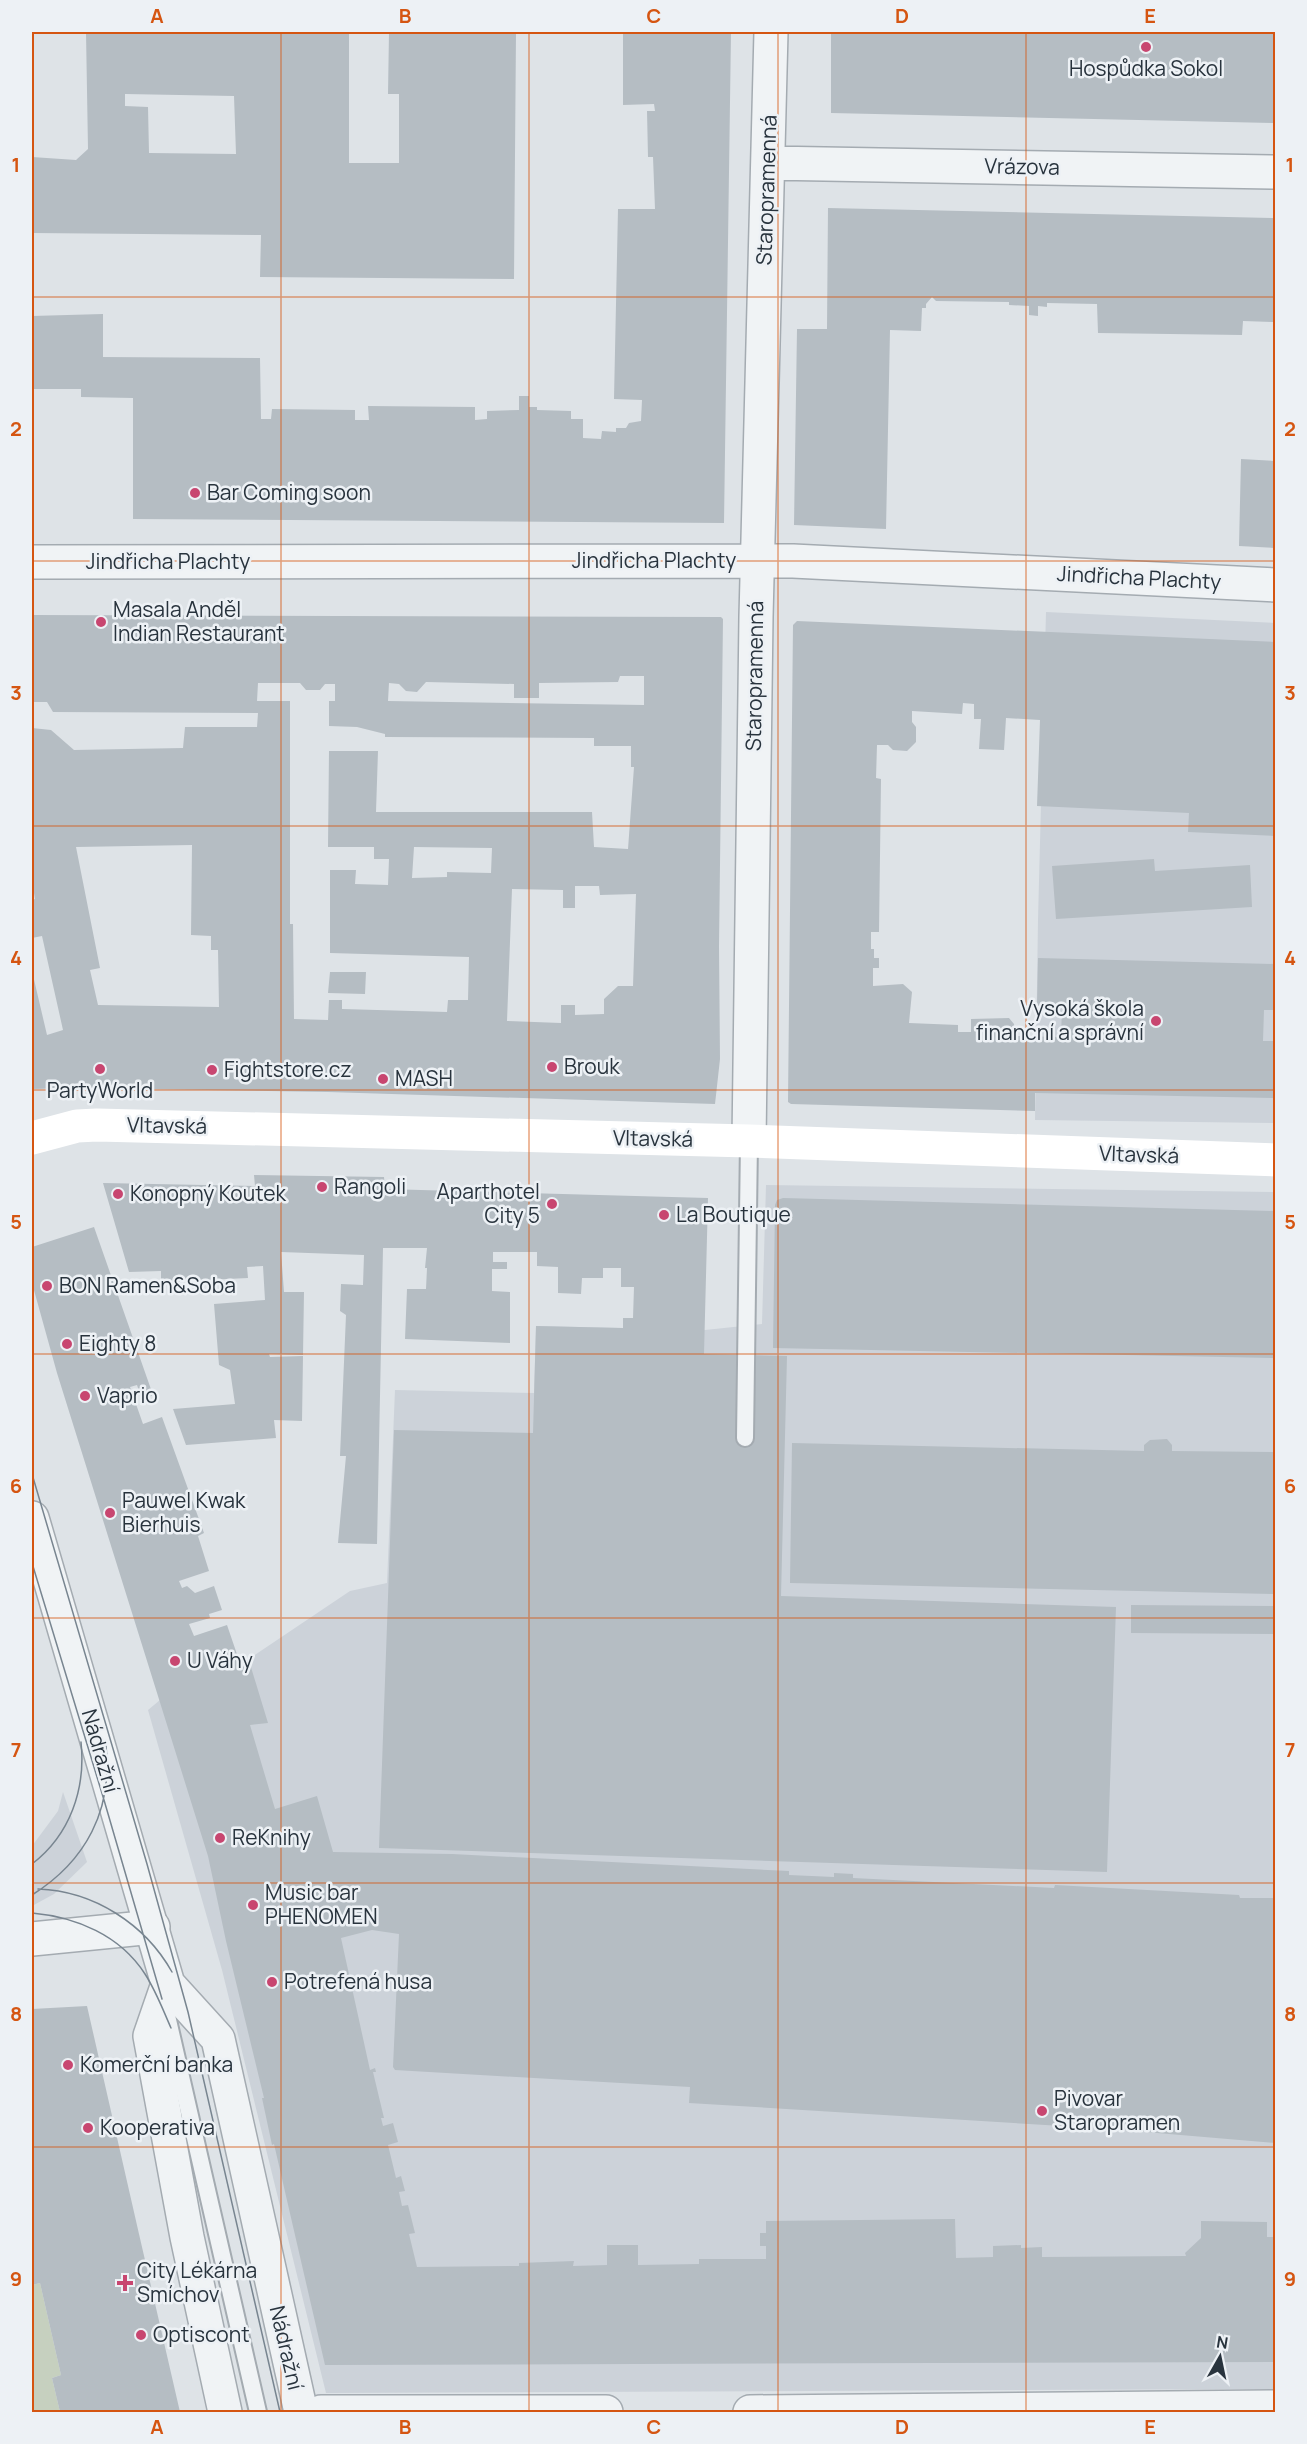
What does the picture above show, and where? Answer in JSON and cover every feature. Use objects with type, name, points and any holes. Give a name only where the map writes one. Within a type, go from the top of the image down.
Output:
[{"type":"main road","name":"Vltavská","points":[[32,1138],[77,1126],[97,1125],[749,1141],[1275,1160]]},
{"type":"street","name":"Staropramenná","points":[[749,1141],[758,561],[771,32]]},
{"type":"street","name":"Vrázova","points":[[769,163],[1275,172]]},
{"type":"street","name":"Jindřicha Plachty","points":[[32,562],[794,561],[1275,585]]},
{"type":"street","name":"Nádražní","points":[[32,1518],[107,1781],[153,1927],[165,1992],[218,2039],[301,2412]]},
{"type":"street","points":[[32,1939],[153,1927]]},
{"type":"street","points":[[165,1992],[150,2036],[187,2237],[225,2412]]},
{"type":"street","points":[[750,2412],[1275,2407]]},
{"type":"street","points":[[321,2412],[606,2412]]},
{"type":"lane","points":[[745,1438],[749,1141]]},
{"type":"lane","points":[[165,1992],[171,2028],[258,2412]]},
{"type":"shaded area","points":[[1046,612],[1275,623],[1275,1123],[1035,1120]]},
{"type":"shaded area","points":[[766,1185],[1275,1192],[1275,2389],[326,2393],[222,1970],[148,1710],[160,1700],[240,1665],[350,1591],[387,1583],[395,1390],[534,1393],[536,1326],[705,1330],[762,1324]]},
{"type":"shaded area","points":[[63,1792],[87,1862],[54,1894],[32,1906],[32,1846],[58,1811]]},
{"type":"green space","points":[[40,2283],[61,2375],[52,2378],[60,2412],[32,2412],[32,2285]]},
{"type":"building","points":[[86,32],[349,32],[349,163],[399,163],[399,94],[388,94],[389,32],[516,32],[514,279],[260,277],[261,235],[32,233],[32,157],[76,160],[88,149]],"holes":[[[125,94],[234,96],[236,154],[149,153],[148,107],[125,106]]]},
{"type":"building","points":[[623,32],[731,32],[724,523],[133,519],[133,398],[81,397],[81,389],[34,389],[32,387],[32,316],[103,314],[103,357],[260,358],[261,419],[271,419],[272,409],[355,410],[355,420],[369,420],[368,406],[475,407],[475,420],[487,419],[487,411],[519,410],[519,396],[529,396],[529,407],[537,407],[537,410],[571,411],[571,419],[583,419],[583,438],[601,439],[602,431],[616,432],[616,428],[626,428],[629,423],[641,421],[642,400],[614,399],[618,209],[655,209],[653,157],[648,157],[647,111],[655,111],[654,104],[623,105]]},
{"type":"building","points":[[831,32],[1275,32],[1275,123],[831,113]]},
{"type":"building","points":[[828,208],[1275,218],[1275,328],[1273,328],[1273,322],[1243,321],[1242,335],[1098,333],[1097,304],[1047,303],[1047,307],[1038,306],[1038,316],[1029,315],[1029,306],[1009,305],[1009,302],[936,301],[932,297],[926,304],[926,308],[922,308],[921,331],[890,330],[886,529],[794,525],[797,329],[827,329]]},
{"type":"building","points":[[1241,459],[1275,461],[1275,548],[1239,546]]},
{"type":"building","points":[[32,615],[721,617],[723,619],[720,1059],[715,1104],[328,1092],[32,1089],[32,971],[47,1035],[63,1030],[42,936],[32,938],[32,900],[35,899],[32,881],[32,728],[51,730],[74,750],[183,748],[185,727],[257,727],[258,713],[53,712],[47,702],[32,702]],"holes":[[[620,676],[644,676],[644,705],[388,701],[389,683],[399,684],[406,691],[417,692],[426,682],[514,684],[514,698],[539,698],[539,683],[618,682]],[[258,683],[300,683],[306,690],[320,690],[325,684],[335,684],[335,701],[329,701],[329,726],[357,727],[385,734],[385,737],[594,738],[594,746],[631,746],[631,767],[634,767],[628,849],[594,847],[592,812],[376,812],[378,751],[329,751],[328,847],[374,847],[374,859],[389,859],[388,885],[355,884],[356,870],[330,870],[330,953],[469,957],[468,1000],[448,1000],[447,1012],[342,1009],[342,1000],[329,1000],[328,1020],[294,1019],[293,924],[290,924],[290,701],[257,701]],[[192,845],[191,935],[211,936],[211,950],[218,950],[219,1007],[98,1005],[90,970],[100,968],[76,847]],[[414,847],[492,848],[491,873],[447,872],[447,877],[412,878]],[[575,886],[599,886],[600,895],[636,894],[633,986],[618,986],[604,999],[604,1014],[575,1015],[575,1005],[561,1005],[561,1023],[507,1021],[512,889],[563,890],[563,908],[575,908]]]},
{"type":"building","points":[[797,621],[1275,642],[1275,836],[1188,832],[1189,813],[1037,806],[1040,720],[1006,718],[1004,750],[979,749],[981,719],[974,719],[974,704],[963,703],[962,714],[912,711],[912,722],[916,727],[916,742],[907,751],[893,750],[888,745],[877,745],[876,778],[881,779],[879,932],[871,932],[871,949],[874,949],[874,958],[879,958],[879,968],[873,968],[873,986],[903,984],[912,992],[909,1023],[958,1025],[958,1032],[971,1032],[971,1019],[1009,1018],[1014,1024],[1015,1036],[1061,1037],[1062,1007],[1037,1006],[1038,958],[1275,964],[1275,1010],[1264,1010],[1263,1041],[1275,1041],[1275,1098],[1035,1093],[1035,1111],[791,1104],[788,1102],[793,625]]},
{"type":"building","points":[[1154,859],[1155,871],[1250,865],[1252,907],[1056,919],[1052,866]]},
{"type":"building","points":[[330,972],[366,972],[365,994],[328,993]]},
{"type":"building","points":[[254,1175],[384,1177],[385,1189],[708,1198],[704,1354],[787,1356],[781,1596],[1116,1607],[1107,1872],[379,1848],[394,1430],[533,1433],[536,1326],[623,1328],[623,1318],[633,1318],[634,1287],[621,1287],[621,1268],[603,1268],[603,1278],[582,1278],[581,1294],[558,1293],[558,1267],[537,1266],[537,1252],[493,1252],[493,1262],[507,1262],[507,1269],[492,1269],[492,1291],[510,1292],[510,1343],[405,1339],[407,1289],[426,1289],[427,1248],[383,1248],[377,1544],[338,1543],[346,1456],[340,1456],[346,1315],[340,1311],[341,1284],[363,1285],[364,1255],[281,1252],[284,1292],[304,1292],[303,1355],[269,1354],[270,1357],[303,1356],[302,1421],[274,1420],[276,1438],[186,1445],[173,1409],[235,1404],[230,1370],[219,1365],[214,1304],[265,1300],[263,1266],[247,1267],[248,1278],[164,1282],[161,1279],[161,1271],[129,1272],[103,1183],[255,1186]]},
{"type":"building","points":[[783,1198],[1275,1211],[1275,1358],[773,1348],[775,1205],[777,1200]]},
{"type":"building","name":"Pivovar Staropramen","points":[[94,1227],[153,1395],[142,1400],[137,1385],[130,1387],[143,1424],[162,1417],[204,1533],[198,1536],[209,1571],[179,1581],[182,1588],[187,1586],[195,1593],[214,1586],[222,1610],[209,1614],[210,1618],[189,1624],[194,1636],[227,1625],[241,1666],[250,1664],[268,1723],[250,1725],[275,1809],[317,1796],[333,1852],[452,1854],[789,1871],[789,1875],[834,1877],[834,1873],[853,1874],[853,1878],[1054,1888],[1055,1885],[1239,1895],[1240,1898],[1275,1898],[1275,2143],[1062,2122],[1062,2126],[689,2103],[690,2087],[395,2070],[393,2067],[399,1934],[372,1930],[341,1938],[370,2070],[375,2068],[376,2072],[373,2072],[384,2118],[381,2118],[383,2126],[393,2123],[398,2142],[388,2145],[396,2178],[401,2176],[405,2191],[399,2192],[402,2206],[408,2205],[415,2233],[409,2234],[417,2267],[519,2266],[519,2263],[574,2261],[573,2266],[607,2265],[607,2245],[638,2245],[638,2265],[699,2264],[699,2259],[766,2259],[766,2246],[760,2246],[760,2233],[766,2233],[766,2221],[955,2219],[956,2258],[993,2257],[993,2246],[1021,2245],[1021,2248],[1042,2247],[1042,2257],[1186,2256],[1185,2253],[1201,2238],[1201,2221],[1267,2222],[1267,2237],[1275,2237],[1275,2362],[325,2365],[274,2144],[272,2145],[262,2098],[264,2098],[208,1856],[57,1373],[32,1283],[32,1247]]},
{"type":"building","points":[[1167,1439],[1172,1445],[1172,1451],[1275,1452],[1275,1594],[790,1583],[792,1443],[1144,1451],[1144,1445],[1150,1440]]},
{"type":"building","points":[[1131,1605],[1275,1606],[1275,1634],[1131,1633]]},
{"type":"building","points":[[87,2006],[180,2412],[60,2412],[52,2378],[61,2375],[40,2283],[32,2285],[32,2009]]},
{"type":"tram line","points":[[32,1474],[147,1864],[188,2012],[280,2412]]},
{"type":"tram line","points":[[32,1563],[162,1999]]},
{"type":"tram line","points":[[32,1864],[56,1839],[73,1810],[81,1777],[81,1742]]},
{"type":"tram line","points":[[32,1895],[67,1866],[81,1850],[92,1832],[105,1792],[106,1746]]},
{"type":"tram line","points":[[38,1889],[79,1896],[116,1913],[148,1939],[172,1972]]},
{"type":"tram line","points":[[32,1913],[65,1919],[96,1930],[123,1949],[135,1960],[149,1980],[171,2028]]},
{"type":"place","name":"Hospůdka Sokol","points":[[1146,47]]},
{"type":"place","name":"Bar Coming soon","points":[[195,493]]},
{"type":"place","name":"Masala Anděl Indian Restaurant","points":[[101,622]]},
{"type":"place","name":"Vysoká škola finanční a správní","points":[[1156,1021]]},
{"type":"place","name":"Brouk","points":[[552,1067]]},
{"type":"place","name":"PartyWorld","points":[[100,1069]]},
{"type":"place","name":"Fightstore.cz","points":[[212,1070]]},
{"type":"place","name":"MASH","points":[[383,1079]]},
{"type":"place","name":"Rangoli","points":[[322,1187]]},
{"type":"place","name":"Konopný Koutek","points":[[118,1194]]},
{"type":"place","name":"Aparthotel City 5","points":[[552,1204]]},
{"type":"place","name":"La Boutique","points":[[664,1215]]},
{"type":"place","name":"BON Ramen&Soba","points":[[47,1286]]},
{"type":"place","name":"Eighty 8","points":[[67,1344]]},
{"type":"place","name":"Vaprio","points":[[85,1396]]},
{"type":"place","name":"Pauwel Kwak Bierhuis","points":[[110,1513]]},
{"type":"place","name":"U Váhy","points":[[175,1661]]},
{"type":"place","name":"ReKnihy","points":[[220,1838]]},
{"type":"place","name":"Music bar PHENOMEN","points":[[253,1905]]},
{"type":"place","name":"Potrefená husa","points":[[272,1982]]},
{"type":"place","name":"Komerční banka","points":[[68,2065]]},
{"type":"place","name":"Pivovar Staropramen","points":[[1042,2111]]},
{"type":"place","name":"Kooperativa","points":[[88,2128]]},
{"type":"place","name":"City Lékárna Smíchov","points":[[125,2283]]},
{"type":"place","name":"Optiscont","points":[[141,2335]]}]
